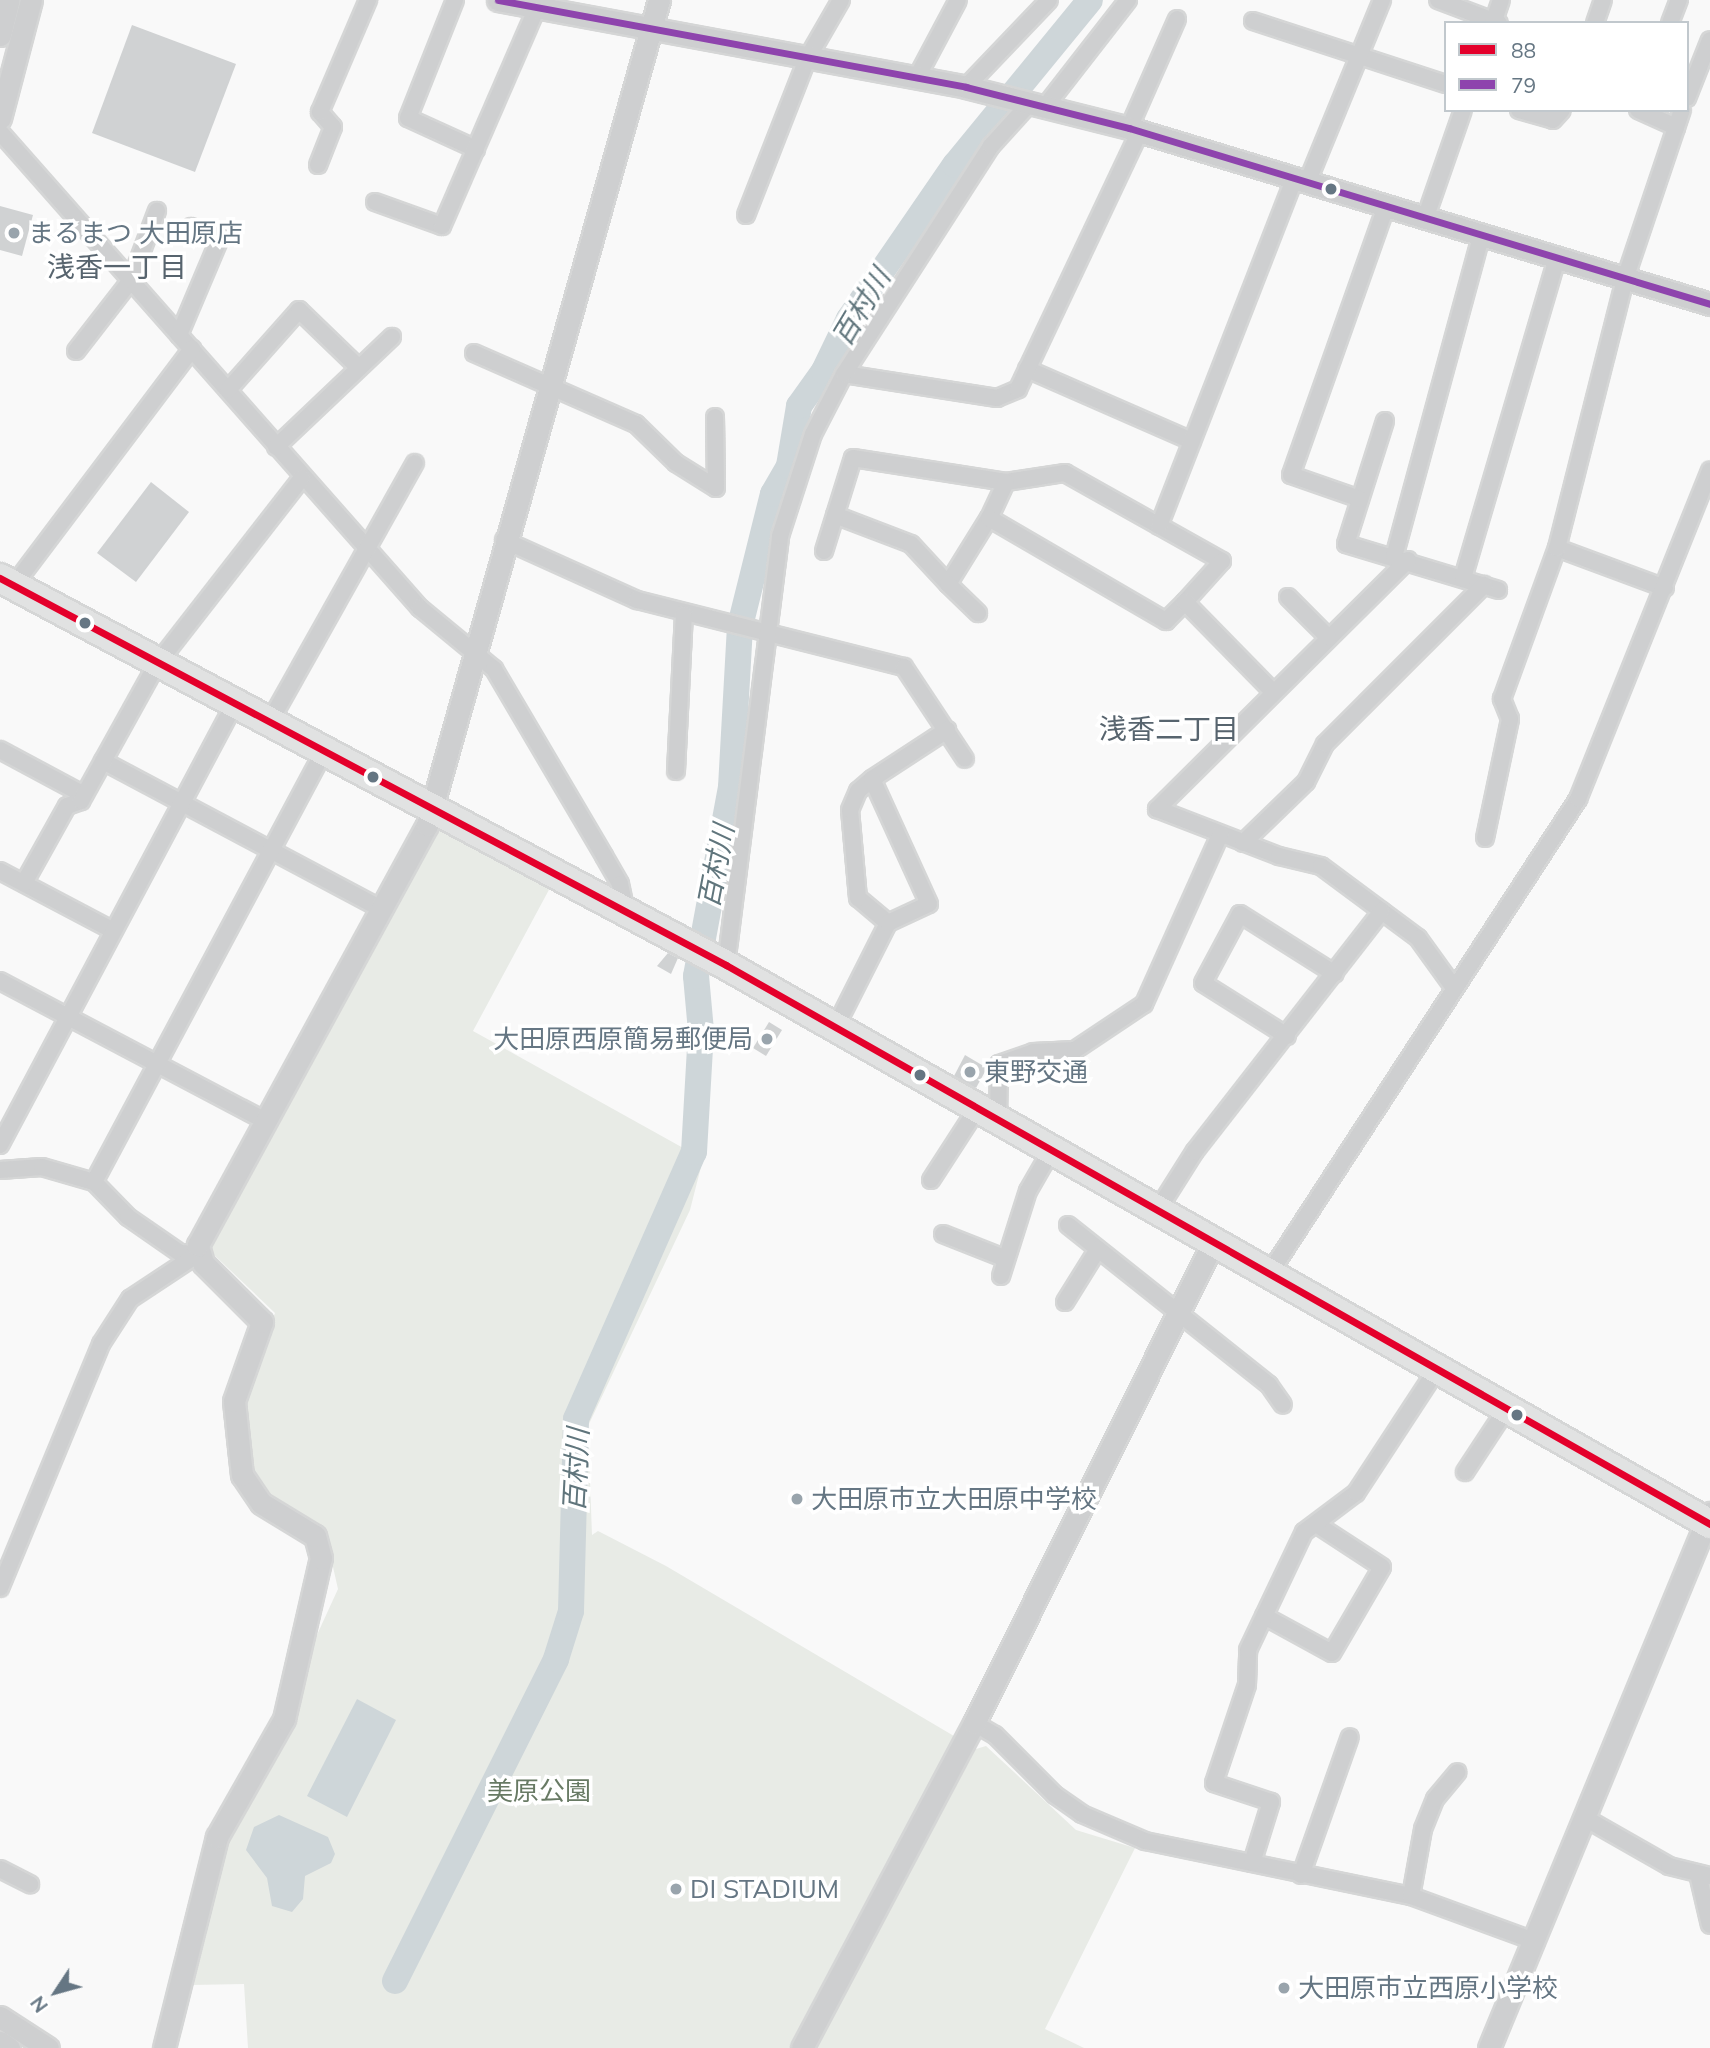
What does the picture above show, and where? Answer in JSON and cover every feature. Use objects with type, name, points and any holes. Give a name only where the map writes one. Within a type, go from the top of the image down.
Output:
[{"type":"highway","points":[[7,582],[720,962],[1213,1243],[1709,1519]]},
{"type":"street","points":[[0,34],[9,0]]},
{"type":"street","points":[[0,118],[30,0]]},
{"type":"street","points":[[318,165],[333,127],[320,112],[368,0]]},
{"type":"street","points":[[455,0],[408,118],[476,149]]},
{"type":"street","points":[[498,0],[649,31],[974,90],[1135,130],[1710,304]]},
{"type":"street","points":[[0,1588],[101,1343],[130,1299],[198,1254],[265,1121],[427,825],[429,808],[547,386],[659,0]]},
{"type":"street","points":[[746,215],[807,59],[841,0]]},
{"type":"street","points":[[916,79],[958,0]]},
{"type":"street","points":[[974,90],[1049,0]]},
{"type":"street","points":[[720,962],[764,633],[780,536],[813,434],[844,374],[991,146],[1128,0]]},
{"type":"street","points":[[1159,526],[1300,181],[1382,0]]},
{"type":"street","points":[[1438,0],[1492,21]]},
{"type":"street","points":[[1495,21],[1501,0]]},
{"type":"street","points":[[1596,21],[1604,0]]},
{"type":"street","points":[[1671,21],[1679,0]]},
{"type":"street","points":[[375,202],[442,226],[537,7]]},
{"type":"street","points":[[844,374],[997,398],[1018,388],[1135,130],[1177,19]]},
{"type":"street","points":[[1253,21],[1444,83]]},
{"type":"street","points":[[1689,93],[1710,40]]},
{"type":"street","points":[[1425,219],[1462,112]]},
{"type":"street","points":[[1526,112],[1553,120],[1560,112]]},
{"type":"street","points":[[1642,112],[1676,127]]},
{"type":"street","points":[[1485,838],[1510,719],[1502,699],[1557,548],[1625,279],[1681,112]]},
{"type":"street","points":[[0,132],[367,550],[420,608],[474,649],[507,688],[620,884],[625,912]]},
{"type":"street","points":[[1360,499],[1291,475],[1386,207]]},
{"type":"street","points":[[76,351],[131,280],[157,211]]},
{"type":"street","points":[[179,335],[220,238],[191,227]]},
{"type":"street","points":[[1454,988],[1418,938],[1321,866],[1220,835],[1157,808],[1328,637],[1401,559],[1481,236]]},
{"type":"street","points":[[1463,578],[1557,259]]},
{"type":"street","points":[[228,390],[299,310],[359,369]]},
{"type":"street","points":[[276,447],[392,337]]},
{"type":"street","points":[[7,582],[192,349]]},
{"type":"street","points":[[474,353],[636,424],[676,463],[716,488],[715,416]]},
{"type":"street","points":[[1027,369],[1192,441]]},
{"type":"street","points":[[1243,843],[1306,782],[1325,744],[1491,587],[1346,544],[1385,421]]},
{"type":"street","points":[[824,551],[853,458],[1006,482],[1065,473],[1222,561],[1167,621],[989,517]]},
{"type":"street","points":[[269,723],[415,463]]},
{"type":"street","points":[[1269,1273],[1593,770],[1710,470]]},
{"type":"street","points":[[24,883],[67,806],[84,795],[157,664],[302,478]]},
{"type":"street","points":[[948,584],[989,517],[1006,482]]},
{"type":"street","points":[[835,515],[911,544],[978,613]]},
{"type":"street","points":[[504,540],[637,600],[684,614],[904,667],[965,759]]},
{"type":"street","points":[[1557,548],[1665,588]]},
{"type":"street","points":[[1288,597],[1328,637]]},
{"type":"street","points":[[1185,602],[1273,692]]},
{"type":"street","points":[[676,771],[684,614]]},
{"type":"street","points":[[0,1145],[234,705]]},
{"type":"street","points":[[888,923],[858,898],[850,810],[872,779],[947,730]]},
{"type":"street","points":[[94,1182],[324,752]]},
{"type":"street","points":[[2,755],[84,795]]},
{"type":"street","points":[[103,761],[380,908]]},
{"type":"street","points":[[835,1028],[888,923],[929,904],[872,779]]},
{"type":"street","points":[[931,1180],[988,1115],[999,1064],[1033,1052],[1075,1050],[1144,1004],[1220,835]]},
{"type":"street","points":[[0,871],[112,930]]},
{"type":"street","points":[[1157,1211],[1195,1151],[1382,911]]},
{"type":"street","points":[[1287,1036],[1203,983],[1241,914],[1335,974]]},
{"type":"street","points":[[0,981],[265,1121]]},
{"type":"street","points":[[1001,1276],[1004,1258],[1028,1191],[1051,1151]]},
{"type":"street","points":[[0,1170],[42,1167],[94,1182],[128,1217],[180,1253],[198,1254],[262,1322],[234,1401],[242,1475],[261,1503],[315,1536],[321,1558],[284,1719],[217,1837],[164,2048]]},
{"type":"street","points":[[1068,1225],[1269,1385],[1283,1405]]},
{"type":"street","points":[[943,1234],[1004,1258]]},
{"type":"street","points":[[802,2048],[974,1723],[1213,1243]]},
{"type":"street","points":[[1065,1302],[1098,1249]]},
{"type":"street","points":[[1252,1863],[1271,1802],[1214,1783],[1247,1685],[1248,1650],[1304,1532],[1356,1493],[1437,1369]]},
{"type":"street","points":[[1465,1472],[1507,1408]]},
{"type":"street","points":[[1489,2048],[1709,1519]]},
{"type":"street","points":[[1264,1616],[1332,1653],[1382,1567],[1316,1524]]},
{"type":"street","points":[[974,1723],[995,1735],[1055,1795],[1082,1814],[1145,1841],[1411,1896],[1534,1941]]},
{"type":"street","points":[[1301,1875],[1350,1737]]},
{"type":"street","points":[[1411,1896],[1423,1829],[1435,1799],[1458,1772]]},
{"type":"street","points":[[1585,1818],[1651,1857],[1704,1875],[1710,1925]]},
{"type":"street","points":[[0,1869],[30,1884]]},
{"type":"street","points":[[0,2017],[48,2048]]},
{"type":"street","points":[[0,2042],[9,2048]]},
{"type":"green space","name":"美原公園","points":[[438,828],[551,886],[473,1031],[703,1159],[690,1210],[588,1426],[592,1535],[598,1531],[666,1566],[976,1749],[986,1746],[1076,1830],[1135,1848],[1045,2029],[1084,2048],[248,2048],[244,1984],[191,1985],[223,1840],[338,1589],[328,1545],[264,1492],[252,1475],[241,1433],[247,1386],[275,1313],[208,1249],[210,1238]]},
{"type":"shaded area","points":[[357,1699],[396,1720],[347,1817],[307,1796]]},
{"type":"shaded area","points":[[279,1815],[328,1837],[335,1854],[331,1863],[305,1876],[303,1899],[292,1912],[272,1906],[267,1878],[246,1850],[254,1827]]},
{"type":"building","points":[[132,25],[236,64],[195,172],[92,133]]},
{"type":"building","name":"まるまつ 大田原店","points":[[0,206],[33,215],[22,256],[0,250]]},
{"type":"building","points":[[151,482],[189,512],[136,582],[97,553]]},
{"type":"building","points":[[668,953],[678,958],[671,974],[657,966]]},
{"type":"building","name":"大田原西原簡易郵便局","points":[[769,1022],[782,1030],[766,1056],[753,1048]]},
{"type":"building","name":"東野交通","points":[[965,1055],[987,1068],[976,1088],[954,1076]]},
{"type":"waterway","name":"百村川","points":[[395,1981],[556,1659],[571,1611],[576,1419],[694,1152],[701,1031],[696,976],[731,787],[740,626],[773,494],[789,466],[799,406],[824,371],[849,319],[955,165],[1090,0]]},
{"type":"transit line","name":"79","points":[[498,0],[966,87],[1129,128],[1710,304]]},
{"type":"transit line","name":"88","points":[[0,578],[726,965],[1710,1524]]},
{"type":"place","name":"まるまつ 大田原店","points":[[14,233]]},
{"type":"place","name":"大田原西原簡易郵便局","points":[[767,1039]]},
{"type":"place","name":"東野交通","points":[[970,1072]]},
{"type":"place","name":"大田原市立大田原中学校","points":[[797,1499]]},
{"type":"place","name":"DI STADIUM","points":[[676,1889]]},
{"type":"place","name":"大田原市立西原小学校","points":[[1284,1988]]},
{"type":"district","name":"浅香一丁目","points":[[117,267]]},
{"type":"district","name":"浅香二丁目","points":[[1169,729]]}]
